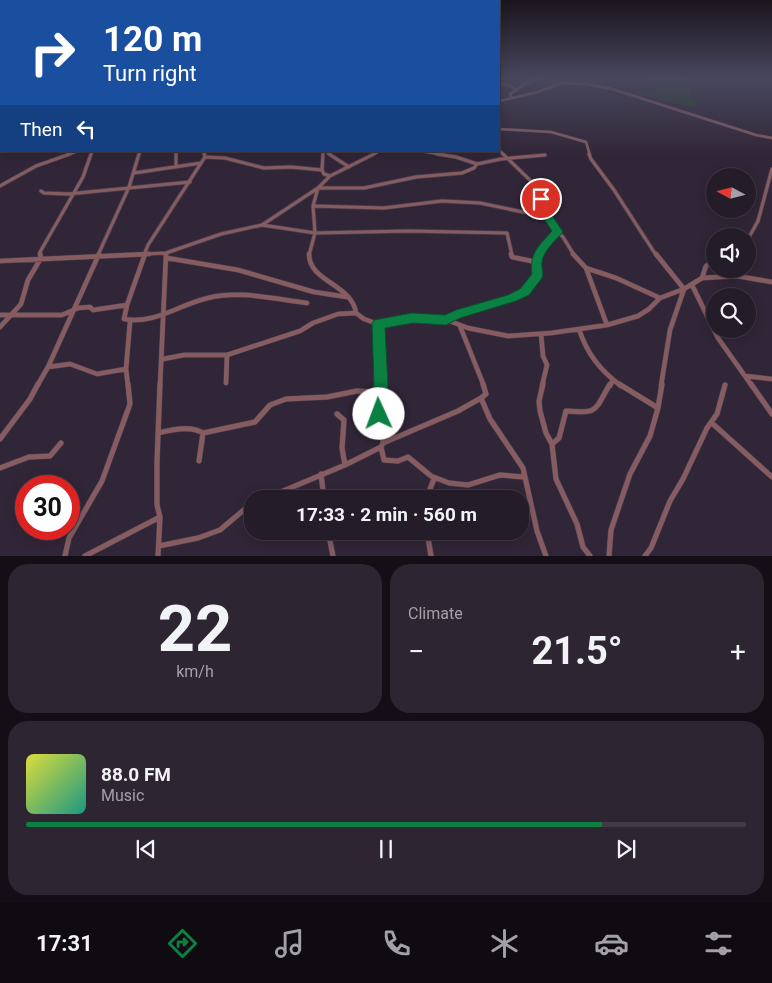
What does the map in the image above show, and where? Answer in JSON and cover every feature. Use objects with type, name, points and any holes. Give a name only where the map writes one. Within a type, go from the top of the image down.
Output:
[{"type":"street","points":[[660,104],[756,135],[772,138]]},
{"type":"street","points":[[500,129],[550,132],[586,142],[592,160],[661,262],[684,289]]},
{"type":"street","points":[[500,151],[535,184],[546,214],[563,237],[571,252],[586,268],[599,308],[607,324]]},
{"type":"street","points":[[0,186],[36,166],[75,152]]},
{"type":"street","points":[[0,327],[13,315],[21,304],[28,280],[40,258],[40,252],[83,177],[92,152]]},
{"type":"street","points":[[0,439],[30,399],[48,367],[129,188],[140,152]]},
{"type":"street","points":[[176,152],[176,167]]},
{"type":"street","points":[[204,152],[205,157],[143,254],[124,319],[130,322],[162,315],[196,301],[231,293],[239,295],[254,294],[276,300],[307,303]]},
{"type":"street","points":[[324,152],[322,170],[324,174],[330,176]]},
{"type":"street","points":[[326,152],[349,167]]},
{"type":"street","points":[[262,225],[318,188],[330,176],[378,152]]},
{"type":"street","points":[[426,152],[456,157],[477,164],[546,155]]},
{"type":"street","points":[[205,157],[225,158],[264,168],[291,167],[322,170]]},
{"type":"street","points":[[134,173],[201,163]]},
{"type":"street","points":[[318,188],[364,188],[416,177],[462,173],[474,168],[477,164]]},
{"type":"street","points":[[756,228],[762,212],[772,169]]},
{"type":"street","points":[[41,191],[44,193],[68,194],[190,182]]},
{"type":"street","points":[[318,188],[312,206],[315,232],[309,250],[309,261],[318,274],[335,284],[355,304],[356,313]]},
{"type":"street","points":[[312,206],[384,208],[442,201],[480,203],[523,212],[546,214]]},
{"type":"street","points":[[166,256],[221,234],[262,225],[315,232],[507,233],[512,258],[536,262]]},
{"type":"street","points":[[446,320],[456,315],[512,298],[524,292],[538,275],[536,262],[539,254],[558,232]]},
{"type":"street","points":[[0,261],[143,254],[166,256],[252,274],[306,291],[347,297]]},
{"type":"street","points":[[158,556],[160,517],[157,505],[158,433],[166,256]]},
{"type":"street","points":[[702,278],[706,265]]},
{"type":"street","points":[[586,268],[616,278],[660,298]]},
{"type":"street","points":[[162,358],[184,355],[228,355],[300,331],[313,323],[338,314],[356,313],[364,319],[378,324],[412,318],[446,320],[460,326],[508,336],[541,334],[607,324],[638,316],[649,309],[660,298],[684,289],[702,278],[713,275],[749,277],[772,282]]},
{"type":"street","points":[[692,285],[718,338],[772,414]]},
{"type":"street","points":[[609,556],[611,530],[630,474],[650,436],[658,408],[670,330],[684,289]]},
{"type":"street","points":[[0,315],[62,315],[90,307],[93,310],[127,305]]},
{"type":"street","points":[[65,556],[69,538],[102,481],[130,404],[126,368],[130,322]]},
{"type":"street","points":[[378,324],[381,386],[377,392],[384,460],[398,461],[408,458],[414,466],[434,479],[467,485],[479,483],[496,476],[524,477]]},
{"type":"street","points":[[285,490],[345,465],[382,445],[458,411],[486,394],[476,361],[463,341],[460,326]]},
{"type":"street","points":[[579,329],[586,352],[612,382],[658,408]]},
{"type":"street","points":[[541,334],[542,350],[547,365],[540,400],[540,411],[546,433],[552,444],[556,478],[577,524],[583,547],[590,556]]},
{"type":"street","points":[[226,383],[230,373],[226,364],[228,355]]},
{"type":"street","points":[[48,367],[70,364],[97,374],[126,368]]},
{"type":"street","points":[[745,376],[772,379]]},
{"type":"street","points":[[552,444],[559,438],[566,411],[588,413],[594,411],[612,382]]},
{"type":"street","points":[[645,556],[651,548],[670,501],[683,479],[707,428],[712,424],[718,412],[725,385]]},
{"type":"street","points":[[203,434],[255,422],[262,410],[272,403],[285,399],[324,397],[355,390],[377,392]]},
{"type":"street","points":[[481,398],[490,419],[524,468],[524,477],[537,531],[546,556]]},
{"type":"street","points":[[337,414],[344,420],[342,448],[345,465]]},
{"type":"street","points":[[712,424],[772,477]]},
{"type":"street","points":[[158,433],[170,430],[197,429],[203,434]]},
{"type":"street","points":[[199,461],[203,434]]},
{"type":"street","points":[[0,468],[29,457],[50,456],[61,443]]},
{"type":"street","points":[[321,474],[323,490]]},
{"type":"street","points":[[430,490],[434,479]]},
{"type":"street","points":[[159,546],[184,541],[220,530],[244,506]]},
{"type":"street","points":[[85,556],[160,517]]},
{"type":"street","points":[[330,540],[333,556]]},
{"type":"street","points":[[428,540],[431,556]]},
{"type":"green space","points":[[678,104],[696,104],[694,108]]},
{"type":"route","points":[[379,414],[377,392],[381,386],[378,324],[412,318],[446,320],[456,315],[512,298],[524,292],[538,275],[536,262],[539,254],[558,232],[546,214],[541,199]]}]
